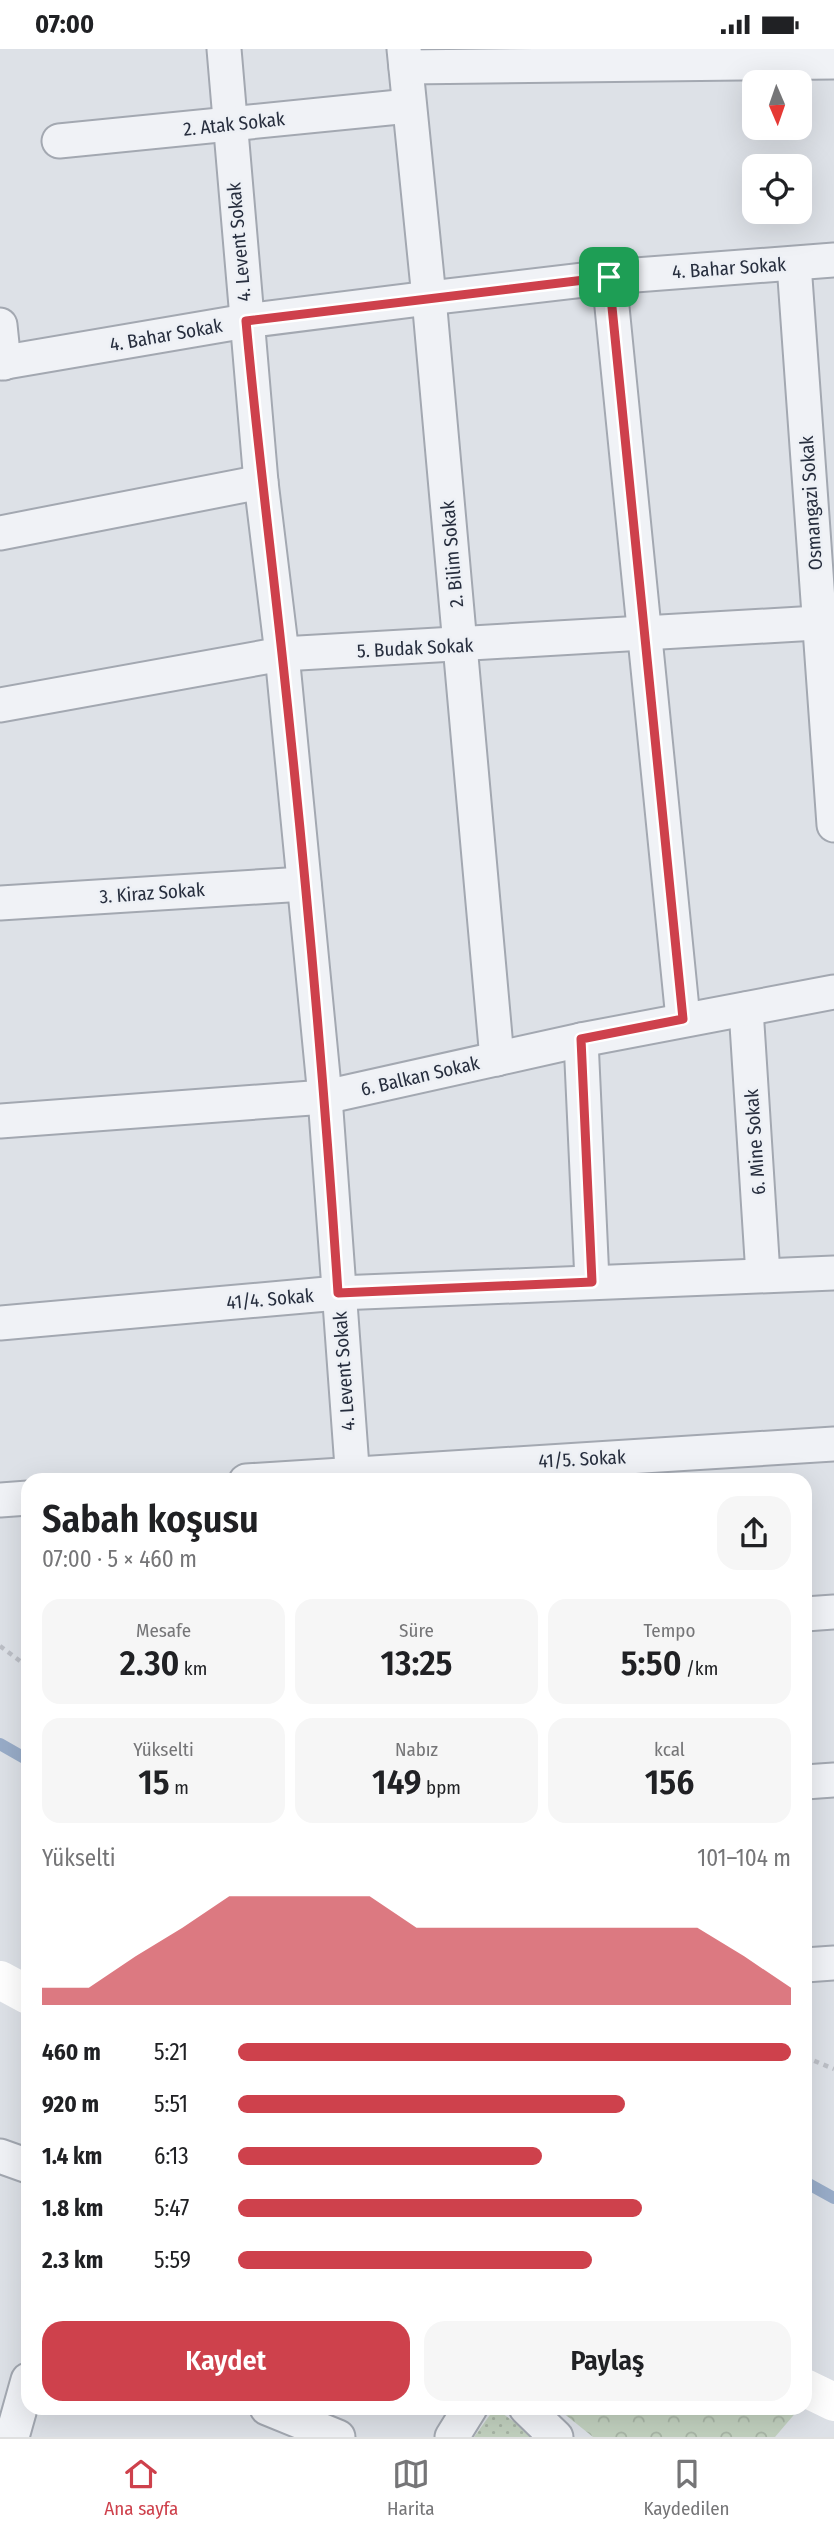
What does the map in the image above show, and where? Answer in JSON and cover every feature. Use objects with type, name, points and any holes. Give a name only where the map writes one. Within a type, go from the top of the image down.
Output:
[{"type":"main road","points":[[0,1980],[21,1991]]},
{"type":"main road","points":[[812,2391],[834,2402]]},
{"type":"street","name":"4. Levent Sokak","points":[[224,49],[261,482],[282,655],[325,1097],[352,1473]]},
{"type":"street","points":[[405,58],[834,62]]},
{"type":"street","name":"2. Bilim Sokak","points":[[405,58],[497,1059]]},
{"type":"street","name":"2. Atak Sokak","points":[[59,141],[409,106]]},
{"type":"street","name":"4. Bahar Sokak","points":[[2,363],[246,321],[429,297],[609,277],[834,260]]},
{"type":"street","name":"Osmangazi Sokak","points":[[794,264],[827,623],[834,825]]},
{"type":"street","points":[[609,277],[683,1019]]},
{"type":"street","points":[[0,325],[2,363]]},
{"type":"street","points":[[0,533],[261,482]]},
{"type":"street","name":"5. Budak Sokak","points":[[0,705],[282,655],[827,623]]},
{"type":"street","name":"3. Kiraz Sokak","points":[[0,903],[304,884]]},
{"type":"street","name":"6. Balkan Sokak","points":[[0,1121],[325,1097],[581,1039],[834,992]]},
{"type":"street","name":"6. Mine Sokak","points":[[746,1009],[763,1275]]},
{"type":"street","points":[[581,1039],[592,1282]]},
{"type":"street","name":"41/4. Sokak","points":[[0,1323],[338,1293],[834,1273]]},
{"type":"street","name":"41/5. Sokak","points":[[397,1473],[834,1444]]},
{"type":"street","points":[[0,1500],[21,1498]]},
{"type":"street","points":[[812,1614],[834,1612]]},
{"type":"street","points":[[812,1782],[834,1780]]},
{"type":"street","points":[[812,1965],[834,1963]]},
{"type":"street","points":[[0,2156],[21,2164]]},
{"type":"street","points":[[12,2437],[21,2405]]},
{"type":"street","points":[[284,2415],[338,2437]]},
{"type":"street","points":[[452,2437],[466,2415]]},
{"type":"street","points":[[533,2415],[556,2437]]},
{"type":"path","points":[[0,1646],[21,1662]]},
{"type":"path","points":[[812,2060],[834,2069]]},
{"type":"green space","points":[[490,2415],[505,2415],[535,2437],[474,2437]]},
{"type":"green space","points":[[566,2415],[794,2415],[775,2437],[593,2437]]},
{"type":"waterway","points":[[0,1744],[21,1756]]},
{"type":"waterway","points":[[812,2186],[834,2198]]},
{"type":"route","points":[[609,277],[683,1019],[581,1039],[592,1282],[338,1293],[325,1097],[246,321],[609,277]]}]
